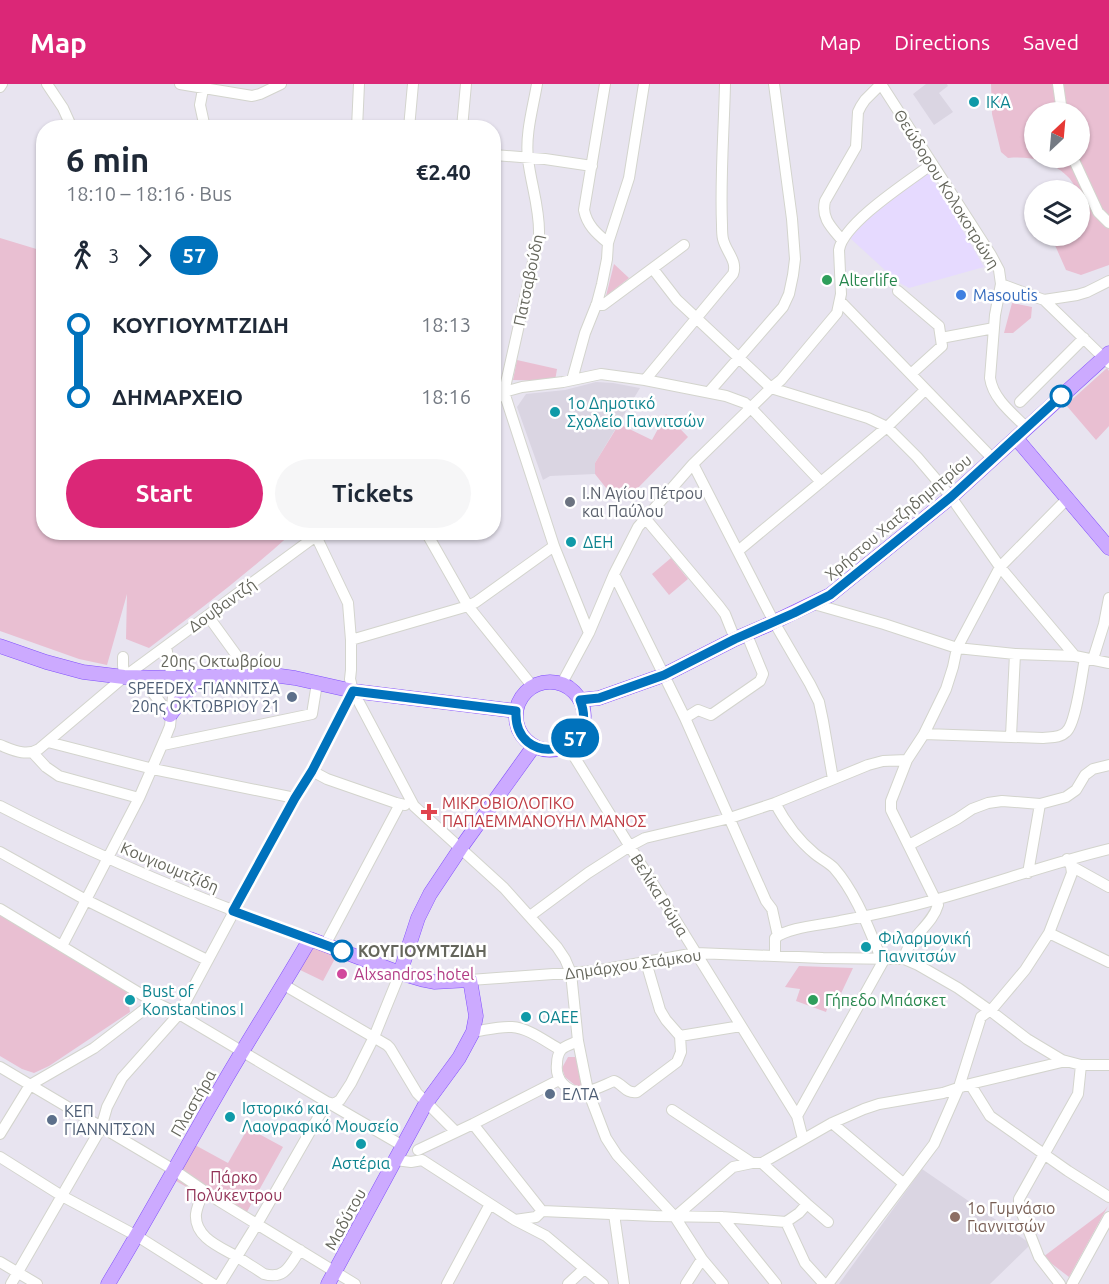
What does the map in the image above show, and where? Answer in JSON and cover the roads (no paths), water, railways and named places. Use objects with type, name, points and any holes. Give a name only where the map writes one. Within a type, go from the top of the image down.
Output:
[{"type":"main road","name":"Χρήστου Χατζηδημητρίου","points":[[580,700],[599,698],[664,675],[814,604],[843,586],[951,497],[1107,358]]},
{"type":"main road","points":[[1016,438],[1108,546]]},
{"type":"main road","name":"20ης Οκτωβρίου","points":[[0,646],[83,672],[173,678],[273,675],[353,691],[516,711]]},
{"type":"main road","points":[[170,715],[197,678]]},
{"type":"main road","points":[[547,682],[561,684],[580,700],[583,722],[577,736],[567,745],[560,749],[542,749],[534,746],[522,735],[516,719],[516,711],[520,700],[533,687],[547,682]]},
{"type":"main road","points":[[400,973],[418,918],[430,894],[534,746]]},
{"type":"main road","name":"Κουγιουμτζίδη","points":[[310,939],[424,980],[470,980]]},
{"type":"main road","name":"Πλαστήρα","points":[[108,1284],[310,939]]},
{"type":"main road","points":[[470,980],[476,1016],[473,1032]]},
{"type":"main road","name":"Μαδύτου","points":[[331,1278],[426,1103],[459,1058],[473,1032]]},
{"type":"street","points":[[47,84],[68,120]]},
{"type":"street","points":[[182,84],[252,96],[281,84]]},
{"type":"street","points":[[357,120],[359,84]]},
{"type":"street","points":[[410,120],[413,84]]},
{"type":"street","points":[[463,120],[466,84]]},
{"type":"street","name":"Πατσαβούδη","points":[[504,392],[539,234],[539,215],[528,158],[528,136],[537,84]]},
{"type":"street","points":[[605,84],[584,214],[592,229],[608,243]]},
{"type":"street","points":[[572,380],[585,333],[605,276],[608,243],[629,178],[645,84]]},
{"type":"street","points":[[645,380],[733,274],[735,267],[723,238],[722,226],[725,84]]},
{"type":"street","points":[[709,392],[783,307],[789,294],[795,258],[774,84]]},
{"type":"street","points":[[842,240],[828,224],[823,209],[825,201],[856,147],[858,112],[865,100],[881,84]]},
{"type":"street","name":"Θεώδορου Κολοκοτρώνη","points":[[881,84],[999,270],[1001,284],[994,328],[991,386],[997,396],[1027,428]]},
{"type":"street","points":[[1058,84],[1061,102]]},
{"type":"street","points":[[203,120],[200,105],[204,86]]},
{"type":"street","points":[[501,156],[592,166]]},
{"type":"street","points":[[561,684],[589,633],[633,536],[645,518],[693,464],[782,380],[837,313],[840,301],[839,250],[847,232],[861,217],[932,164]]},
{"type":"street","points":[[1078,168],[1098,212],[1109,223]]},
{"type":"street","points":[[596,305],[603,305],[684,245]]},
{"type":"street","points":[[653,269],[670,292],[771,388],[868,418],[887,427],[917,457],[951,497],[1000,567],[1084,658]]},
{"type":"street","points":[[1044,300],[1077,295],[1109,281]]},
{"type":"street","points":[[1001,284],[1044,300],[1107,358]]},
{"type":"street","points":[[898,291],[937,322],[941,338],[942,346],[939,350],[911,374]]},
{"type":"street","points":[[840,301],[993,459]]},
{"type":"street","points":[[941,338],[994,328]]},
{"type":"street","points":[[1020,402],[1084,338]]},
{"type":"street","points":[[501,394],[522,387],[601,374],[709,392],[745,403],[821,482]]},
{"type":"street","points":[[501,390],[504,392],[554,546],[589,633]]},
{"type":"street","points":[[738,551],[887,427],[926,390]]},
{"type":"street","points":[[693,464],[774,622],[819,702],[833,779]]},
{"type":"street","points":[[1067,499],[1000,567],[957,648],[946,689],[924,734],[907,760],[890,806],[938,905],[907,948],[904,959],[940,977],[1027,1039],[1062,1060],[1082,1065],[1109,1065]]},
{"type":"street","points":[[645,518],[719,606],[763,674],[760,681],[711,715],[698,710],[685,718]]},
{"type":"street","name":"Δουβαντζή","points":[[33,753],[124,676],[310,540]]},
{"type":"street","points":[[321,540],[348,603],[351,640],[350,680],[353,691],[414,806],[504,888],[557,947],[571,973],[578,1041],[588,1091],[606,1138],[617,1155],[675,1217],[702,1259],[723,1284]]},
{"type":"street","points":[[431,540],[468,606],[533,687]]},
{"type":"street","points":[[351,640],[468,606],[554,546]]},
{"type":"street","points":[[614,574],[685,718],[766,901],[772,909],[776,937],[775,956]]},
{"type":"street","points":[[924,734],[1043,738],[1057,737],[1068,731],[1073,720],[1084,658],[1104,624],[1109,598]]},
{"type":"street","points":[[814,604],[957,648],[1084,658],[1109,663]]},
{"type":"street","points":[[208,616],[237,656],[240,668],[237,676]]},
{"type":"street","points":[[62,946],[139,798],[170,726],[174,694],[166,647]]},
{"type":"street","points":[[1011,736],[1015,654]]},
{"type":"street","points":[[123,657],[124,676]]},
{"type":"street","points":[[147,677],[153,693],[170,715]]},
{"type":"street","points":[[163,745],[312,714],[317,683]]},
{"type":"street","points":[[11,1284],[101,1128],[107,1107],[122,1078],[179,1014],[233,911],[312,771],[353,691]]},
{"type":"street","points":[[48,742],[153,769],[295,798]]},
{"type":"street","name":"Βελίκα Ρώμα","points":[[567,745],[797,1116],[803,1138]]},
{"type":"street","points":[[0,746],[20,753],[33,753],[46,767],[59,776],[139,798]]},
{"type":"street","points":[[530,916],[588,873],[645,838],[730,818],[775,803],[868,765],[883,761],[907,760]]},
{"type":"street","points":[[909,845],[972,809],[988,803],[1002,801],[1040,804],[1070,796],[1081,784],[1085,775],[1093,769],[1109,765]]},
{"type":"street","points":[[312,771],[327,779],[400,804],[414,806]]},
{"type":"street","points":[[775,803],[796,835],[831,865],[845,882],[864,917],[881,958],[885,958],[797,1116]]},
{"type":"street","points":[[325,945],[400,804]]},
{"type":"street","points":[[1028,873],[1040,804]]},
{"type":"street","name":"Κουγιουμτζίδη","points":[[1,809],[107,858],[233,911],[310,939]]},
{"type":"street","points":[[776,937],[790,931],[936,900],[1069,863],[1109,849]]},
{"type":"street","points":[[0,852],[87,900],[207,960]]},
{"type":"street","points":[[1069,863],[1109,886]]},
{"type":"street","points":[[786,1222],[805,1263],[826,1284],[934,1144],[964,1085],[981,1017],[993,1008],[1025,969],[1049,933],[1072,873],[1069,863]]},
{"type":"street","points":[[0,909],[154,1002],[179,1014],[327,1102],[405,1142],[490,1204],[552,1240],[603,1284]]},
{"type":"street","points":[[1049,933],[1109,962]]},
{"type":"street","name":"Δημάρχου Στάμκου","points":[[470,980],[595,971],[696,953],[904,959]]},
{"type":"street","points":[[578,1041],[561,1050],[556,1068],[559,1080],[565,1086],[580,1092],[614,1081],[629,1092],[637,1092],[676,1062],[682,1047],[680,1036],[660,1010],[646,962]]},
{"type":"street","points":[[327,1102],[334,1104],[340,1100],[374,1037],[400,973]]},
{"type":"street","points":[[284,985],[390,1048],[417,1093],[456,1132]]},
{"type":"street","points":[[0,1134],[30,1085],[94,1048],[154,1002]]},
{"type":"street","points":[[680,1036],[741,1026]]},
{"type":"street","points":[[473,1032],[503,1028],[520,1029],[528,1031],[561,1050]]},
{"type":"street","points":[[675,1217],[734,1167],[757,1163],[832,1123],[864,1109],[879,1104],[930,1096],[964,1085],[1066,1061]]},
{"type":"street","points":[[1060,1284],[1039,1257],[1019,1206],[1019,1199],[1078,1094],[1082,1065]]},
{"type":"street","points":[[0,1067],[174,1170],[300,1250],[331,1278],[355,1284]]},
{"type":"street","points":[[396,1160],[411,1161],[456,1132],[559,1080]]},
{"type":"street","points":[[964,1085],[990,1116],[1109,1197]]},
{"type":"street","points":[[220,1284],[327,1102]]},
{"type":"street","points":[[672,1110],[757,1163],[828,1222]]},
{"type":"street","points":[[832,1123],[903,1183]]},
{"type":"street","points":[[473,1124],[542,1211]]},
{"type":"street","points":[[0,1157],[213,1284]]},
{"type":"street","points":[[204,1191],[196,1215],[201,1231],[206,1238],[236,1257],[273,1277],[279,1276],[288,1268],[300,1250]]},
{"type":"street","points":[[447,1284],[490,1204]]},
{"type":"street","points":[[515,1220],[536,1217],[542,1211],[722,1217],[786,1222],[807,1204]]},
{"type":"street","points":[[614,1214],[624,1284]]},
{"type":"street","points":[[722,1217],[777,1284]]},
{"type":"street","points":[[1072,1284],[1109,1217]]},
{"type":"street","points":[[686,1284],[702,1259]]},
{"type":"street","points":[[0,1262],[37,1284]]},
{"type":"street","points":[[568,1284],[584,1269]]},
{"type":"place","name":"ΙΚΑ","points":[[974,102]]},
{"type":"place","name":"Alterlife","points":[[827,280]]},
{"type":"place","name":"Masoutis","points":[[961,295]]},
{"type":"place","name":"1ο Δημοτικό Σχολείο Γιαννιτσών","points":[[555,412]]},
{"type":"place","name":"Ι.Ν Αγίου Πέτρου και Παύλου","points":[[570,502]]},
{"type":"place","name":"ΔΕΗ","points":[[571,542]]},
{"type":"place","name":"SPEEDEX -ΓΙΑΝΝΙΤΣΑ 20ης ΟΚΤΩΒΡΙΟΥ 21","points":[[292,697]]},
{"type":"place","name":"ΜΙΚΡΟΒΙΟΛΟΓΙΚΟ ΠΑΠΑΕΜΜΑΝΟΥΗΛ ΜΑΝΟΣ","points":[[429,812]]},
{"type":"place","name":"Φιλαρμονική Γιαννιτσών","points":[[866,947]]},
{"type":"place","name":"ΚΟΥΓΙΟΥΜΤΖΙΔΗ","points":[[342,951]]},
{"type":"place","name":"Alxsandros hotel","points":[[342,974]]},
{"type":"place","name":"Bust of Konstantinos I","points":[[130,1000]]},
{"type":"place","name":"Γήπεδο Μπάσκετ","points":[[813,1000]]},
{"type":"place","name":"ΟΑΕΕ","points":[[526,1017]]},
{"type":"place","name":"ΕΛΤΑ","points":[[550,1094]]},
{"type":"place","name":"Ιστορικό και Λαογραφικό Μουσείο","points":[[230,1117]]},
{"type":"place","name":"ΚΕΠ ΓΙΑΝΝΙΤΣΩΝ","points":[[52,1120]]},
{"type":"place","name":"Αστέρια","points":[[361,1144]]},
{"type":"place","name":"1ο Γυμνάσιο Γιαννιτσών","points":[[955,1217]]},
{"type":"park label","name":"Πάρκο Πολύκεντρου","points":[[234,1186]]}]
